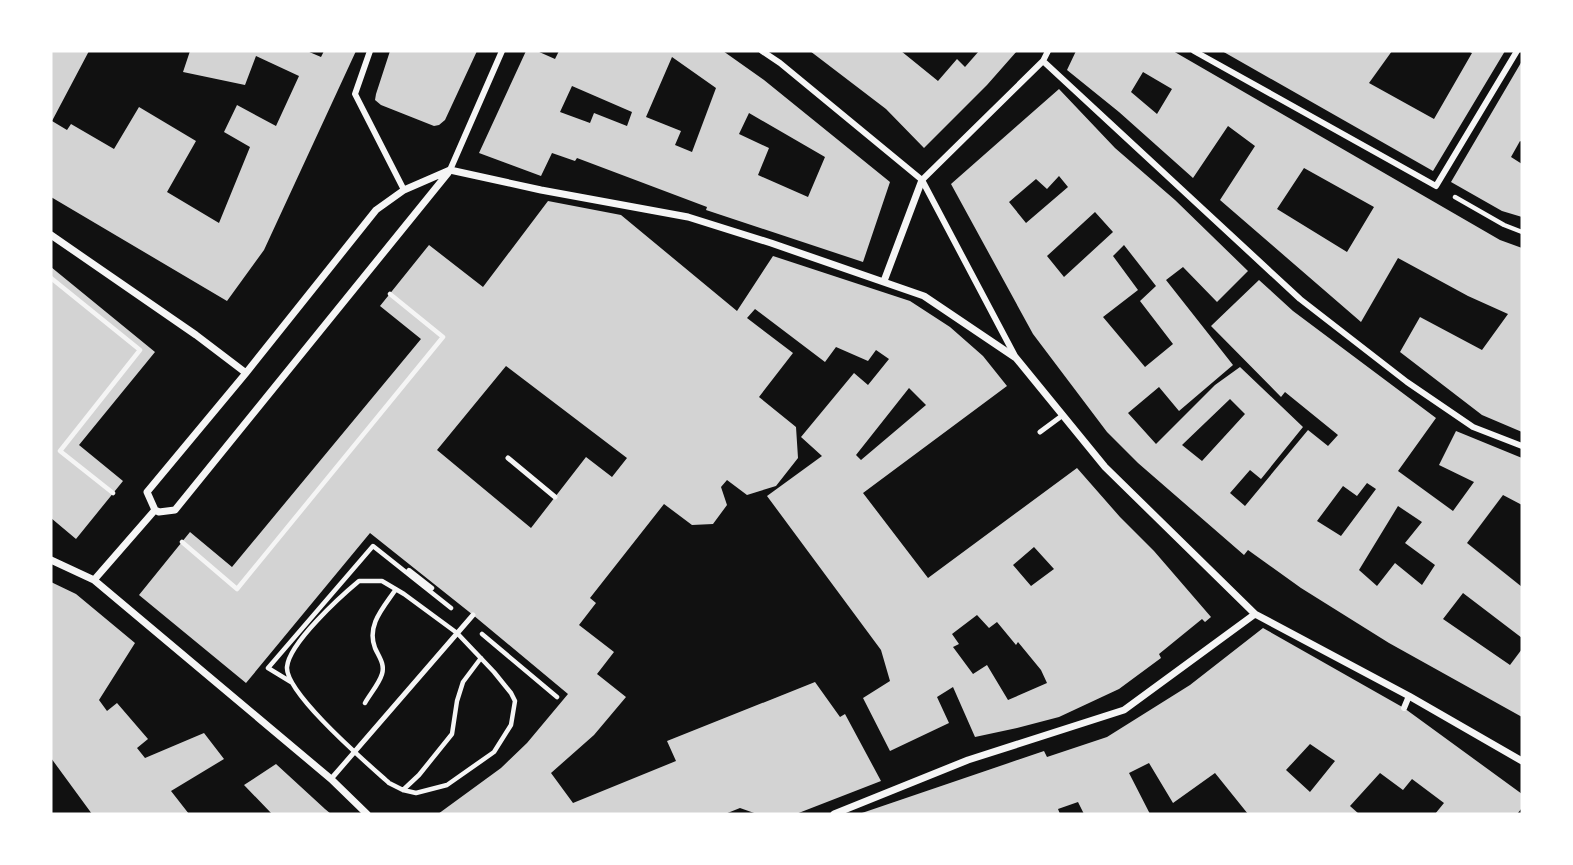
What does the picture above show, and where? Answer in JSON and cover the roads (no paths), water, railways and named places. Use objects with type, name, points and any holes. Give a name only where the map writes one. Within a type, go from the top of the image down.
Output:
[{"type":"street","points":[[370,51],[355,94],[404,190]]},
{"type":"street","points":[[502,51],[450,170],[175,510],[155,510],[147,492],[376,210],[404,190],[450,170],[688,218],[771,243],[924,296],[1016,358]]},
{"type":"street","points":[[762,51],[922,180],[1016,358],[1105,467],[1255,614],[1409,696],[1522,761]]},
{"type":"street","points":[[884,281],[922,180],[1043,61],[1048,51]]},
{"type":"street","points":[[1194,51],[1436,186],[1517,51]]},
{"type":"street","points":[[1043,61],[1300,299],[1407,382],[1473,427],[1522,446]]},
{"type":"street","points":[[51,235],[196,335],[246,373]]},
{"type":"street","points":[[94,580],[155,510]]},
{"type":"street","points":[[51,560],[94,580],[331,779],[367,814]]},
{"type":"street","points":[[834,814],[968,760],[1124,710],[1255,614]]},
{"type":"street","points":[[1404,708],[1409,696]]},
{"type":"lane","points":[[1041,432],[1063,415]]},
{"type":"lane","points":[[508,458],[555,497]]},
{"type":"lane","points":[[331,779],[472,615]]}]
